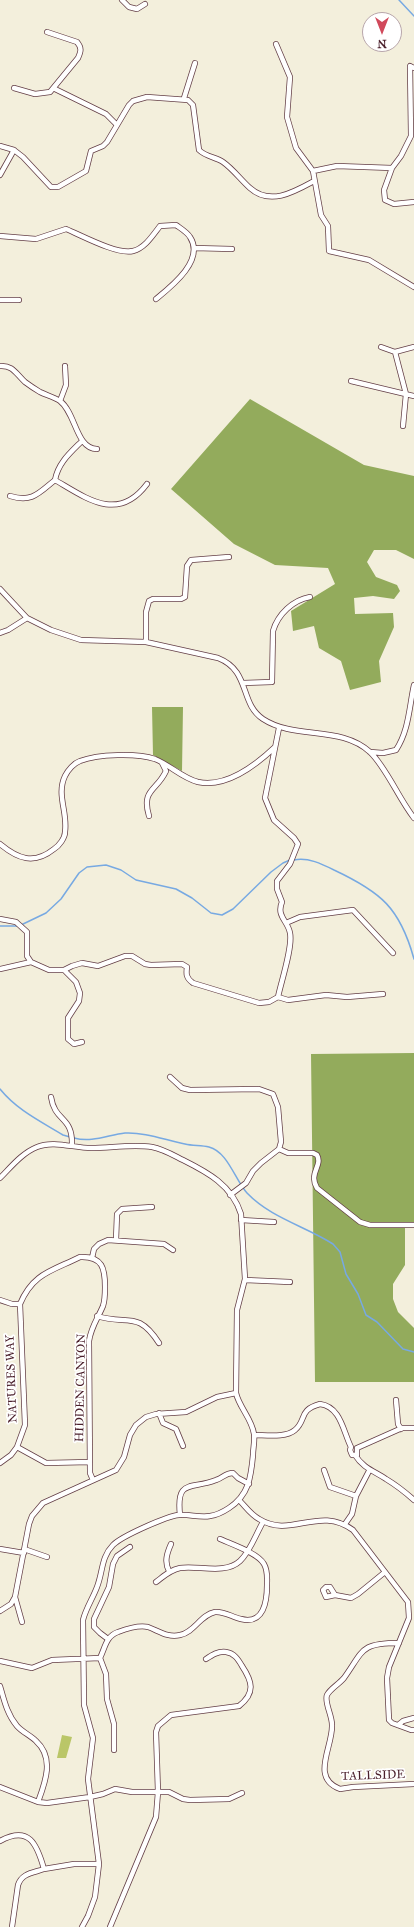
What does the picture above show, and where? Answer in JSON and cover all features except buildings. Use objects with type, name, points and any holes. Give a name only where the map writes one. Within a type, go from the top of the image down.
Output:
[{"type":"street","points":[[122,0],[129,7],[137,9],[145,4]]},
{"type":"street","points":[[14,88],[41,95],[50,92],[78,58],[81,51],[77,42],[47,32]]},
{"type":"street","points":[[276,44],[290,77],[286,117],[296,148],[313,171],[321,215],[328,226],[329,251],[369,260],[414,287]]},
{"type":"street","points":[[184,98],[195,63]]},
{"type":"street","points":[[412,67],[410,136],[401,156],[392,168],[384,190],[385,200],[394,204],[414,202]]},
{"type":"street","points":[[54,89],[106,114],[117,125]]},
{"type":"street","points":[[0,146],[14,150],[23,156],[51,187],[55,188],[86,171],[91,151],[103,146],[129,105],[138,99],[147,97],[184,98],[193,105],[199,150],[203,154],[223,162],[257,194],[266,197],[286,196],[314,181]]},
{"type":"street","points":[[0,175],[14,150]]},
{"type":"street","points":[[313,171],[337,166],[392,168]]},
{"type":"street","points":[[0,236],[36,238],[66,229],[119,251],[133,251],[145,244],[160,226],[176,225],[190,236],[194,248],[189,264],[178,281],[156,299]]},
{"type":"street","points":[[194,248],[232,249]]},
{"type":"street","points":[[0,300],[19,300]]},
{"type":"street","points":[[381,347],[395,352],[414,347]]},
{"type":"street","points":[[395,352],[406,394],[403,426]]},
{"type":"street","points":[[0,366],[12,368],[25,382],[40,392],[60,401],[71,416],[82,441],[92,449],[98,449]]},
{"type":"street","points":[[60,401],[66,385],[65,366]]},
{"type":"street","points":[[351,381],[414,396]]},
{"type":"street","points":[[10,496],[20,499],[29,499],[37,495],[55,480],[57,471],[68,454],[82,441]]},
{"type":"street","points":[[55,480],[90,500],[103,504],[114,504],[127,501],[142,490],[147,484]]},
{"type":"street","points":[[146,642],[146,612],[149,601],[154,599],[181,599],[185,597],[187,566],[191,560],[230,557]]},
{"type":"street","points":[[0,588],[27,618],[51,630],[81,640],[146,642],[227,661],[236,670],[243,683],[251,706],[262,718],[279,728],[350,740],[370,752],[414,818]]},
{"type":"street","points":[[243,683],[272,682],[273,631],[275,625],[282,614],[292,605],[304,598],[310,597]]},
{"type":"street","points":[[0,633],[8,630],[27,618]]},
{"type":"street","points":[[370,752],[383,753],[396,750],[403,740],[408,725],[414,685]]},
{"type":"street","points":[[278,997],[290,943],[290,933],[286,923],[280,916],[279,908],[282,902],[277,889],[277,882],[290,864],[298,844],[294,838],[274,820],[265,798],[279,728]]},
{"type":"street","points":[[0,844],[19,857],[33,859],[46,856],[58,847],[65,834],[66,822],[61,800],[61,785],[68,771],[79,761],[104,757],[138,756],[162,763],[197,782],[211,783],[228,780],[261,759],[275,747]]},
{"type":"street","points":[[149,816],[146,805],[147,798],[149,792],[163,777],[166,771],[162,763]]},
{"type":"street","points":[[286,923],[300,917],[353,910],[393,953]]},
{"type":"street","points":[[0,919],[16,922],[27,932],[27,956],[31,962],[49,970],[64,970],[72,966],[82,964],[98,966],[124,956],[132,956],[145,964],[182,964],[186,967],[186,975],[188,980],[192,983],[259,1003],[269,1002],[278,997],[288,1000],[326,995],[347,997],[383,994]]},
{"type":"street","points":[[0,968],[31,962]]},
{"type":"street","points":[[64,970],[76,982],[80,992],[79,1001],[68,1018],[68,1039],[74,1044],[82,1042]]},
{"type":"street","points":[[170,1077],[182,1088],[190,1090],[259,1089],[273,1094],[278,1108],[281,1142],[279,1149],[253,1171],[246,1183],[230,1195]]},
{"type":"street","points":[[51,1097],[53,1108],[65,1120],[70,1128],[72,1146]]},
{"type":"street","points":[[0,1178],[26,1152],[46,1144],[90,1148],[137,1146],[165,1151],[212,1175],[220,1182],[238,1205],[241,1220],[245,1280],[237,1310],[236,1393],[238,1402],[252,1426],[254,1435],[249,1484],[245,1494],[220,1514],[209,1516],[172,1516],[124,1537],[109,1549],[104,1558],[100,1579],[86,1609],[83,1620],[84,1705],[93,1738],[88,1779],[99,1864],[95,1897],[82,1927]]},
{"type":"street","points":[[279,1149],[288,1153],[313,1153],[317,1155],[319,1158],[318,1164],[313,1176],[314,1183],[317,1188],[360,1222],[370,1225],[414,1225]]},
{"type":"street","points":[[116,1240],[117,1214],[122,1209],[152,1207]]},
{"type":"street","points":[[241,1220],[274,1222]]},
{"type":"street","points":[[0,1300],[12,1304],[20,1304],[24,1293],[37,1278],[80,1258],[92,1258],[94,1250],[99,1244],[108,1240],[164,1244],[173,1250]]},
{"type":"street","name":"HIDDEN CANYON","points":[[92,1258],[100,1262],[105,1271],[105,1299],[91,1328],[89,1341],[90,1473],[93,1480]]},
{"type":"street","points":[[245,1280],[290,1282]]},
{"type":"street","name":"NATURES WAY","points":[[0,1463],[11,1455],[17,1447],[25,1425],[20,1304]]},
{"type":"street","points":[[97,1316],[110,1320],[125,1318],[136,1321],[151,1332],[158,1343]]},
{"type":"street","points":[[0,1611],[11,1604],[15,1597],[30,1520],[36,1509],[43,1504],[79,1489],[93,1480],[116,1470],[122,1464],[130,1435],[136,1425],[146,1417],[159,1413],[186,1412],[217,1397],[236,1393]]},
{"type":"street","points":[[396,1400],[398,1424],[401,1429]]},
{"type":"street","points":[[254,1435],[288,1434],[295,1430],[308,1409],[320,1404],[332,1408],[337,1413],[351,1447],[350,1452],[352,1456],[356,1455]]},
{"type":"street","points":[[159,1413],[163,1423],[176,1429],[183,1446]]},
{"type":"street","points":[[351,1447],[357,1448],[407,1427],[414,1428]]},
{"type":"street","points":[[17,1447],[46,1463],[90,1462]]},
{"type":"street","points":[[357,1448],[358,1453],[356,1455],[360,1463],[404,1491],[414,1500]]},
{"type":"street","points":[[324,1470],[330,1487],[356,1496]]},
{"type":"street","points":[[345,1524],[352,1514],[356,1496],[370,1470]]},
{"type":"street","points":[[180,1515],[180,1493],[185,1488],[217,1480],[226,1473],[233,1472],[238,1478],[249,1484]]},
{"type":"street","points":[[239,1500],[257,1519],[263,1522],[278,1525],[299,1525],[325,1520],[334,1520],[345,1524],[353,1530],[408,1602],[409,1618],[386,1678],[389,1720],[398,1725],[414,1730]]},
{"type":"street","points":[[156,1582],[169,1571],[180,1568],[229,1568],[240,1562],[263,1522]]},
{"type":"street","points":[[114,1750],[114,1724],[107,1699],[106,1674],[100,1658],[108,1639],[119,1631],[147,1627],[166,1636],[180,1636],[191,1630],[205,1616],[216,1612],[230,1614],[242,1620],[252,1619],[261,1614],[266,1607],[267,1572],[264,1563],[247,1551],[220,1539]]},
{"type":"street","points":[[169,1571],[166,1566],[166,1556],[171,1544]]},
{"type":"street","points":[[108,1639],[94,1627],[94,1619],[109,1587],[113,1564],[117,1556],[130,1547]]},
{"type":"street","points":[[0,1549],[24,1551],[48,1557]]},
{"type":"street","points":[[335,1595],[351,1598],[385,1572]]},
{"type":"street","points":[[15,1597],[22,1622]]},
{"type":"street","points":[[408,1602],[414,1601]]},
{"type":"street","name":"TALLSIDE","points":[[399,1643],[382,1643],[365,1648],[358,1654],[344,1678],[328,1692],[326,1702],[331,1714],[332,1735],[324,1757],[325,1776],[328,1782],[340,1789],[353,1786],[414,1784]]},
{"type":"street","points":[[110,1927],[156,1817],[158,1792],[156,1732],[158,1726],[171,1716],[239,1706],[245,1701],[250,1692],[251,1683],[249,1677],[237,1658],[231,1653],[217,1653],[206,1659]]},
{"type":"street","points":[[0,1661],[32,1668],[52,1660],[100,1658]]},
{"type":"street","points":[[0,1686],[8,1713],[18,1727],[35,1740],[44,1752],[48,1770],[47,1779],[38,1802]]},
{"type":"street","points":[[398,1725],[403,1721],[414,1718]]},
{"type":"street","points":[[0,1787],[38,1802],[47,1803],[90,1797],[115,1789],[132,1792],[169,1792],[183,1800],[229,1799],[242,1793]]},
{"type":"street","points":[[0,1841],[11,1835],[20,1834],[27,1837],[34,1842],[39,1850],[44,1869]]},
{"type":"street","points":[[12,1927],[18,1885],[23,1876],[44,1869],[74,1864],[99,1864]]},
{"type":"green space","points":[[250,399],[364,465],[414,476],[414,559],[396,550],[374,550],[367,562],[376,577],[397,585],[400,591],[394,599],[373,596],[354,598],[355,614],[393,613],[394,627],[379,661],[381,682],[350,690],[341,661],[319,648],[314,626],[293,631],[291,611],[335,584],[328,568],[275,565],[234,544],[171,489]]},
{"type":"green space","points":[[152,707],[183,707],[182,771],[153,755]]},
{"type":"green space","points":[[414,1053],[414,1222],[405,1223],[405,1265],[393,1284],[393,1299],[398,1312],[414,1328],[414,1382],[315,1382],[311,1054]]},
{"type":"green space","points":[[62,1735],[72,1737],[66,1758],[57,1758]]},
{"type":"waterway","points":[[399,0],[414,16]]},
{"type":"waterway","points":[[294,860],[304,859],[320,863],[350,878],[376,894],[395,914],[408,941],[414,959]]},
{"type":"waterway","points":[[21,925],[46,913],[61,899],[79,873],[87,867],[106,865],[121,870],[136,880],[176,889],[192,898],[211,913],[222,915],[233,909],[271,872],[283,863],[290,860]]},
{"type":"waterway","points":[[0,926],[17,926]]},
{"type":"waterway","points":[[0,1089],[29,1115],[63,1135],[70,1137]]},
{"type":"waterway","points":[[74,1138],[87,1140],[132,1133],[148,1135],[188,1145],[206,1146],[216,1150],[226,1160],[247,1193],[256,1202],[277,1215],[333,1244],[340,1252],[346,1274],[358,1294],[366,1315],[377,1322],[403,1349],[414,1352]]}]
